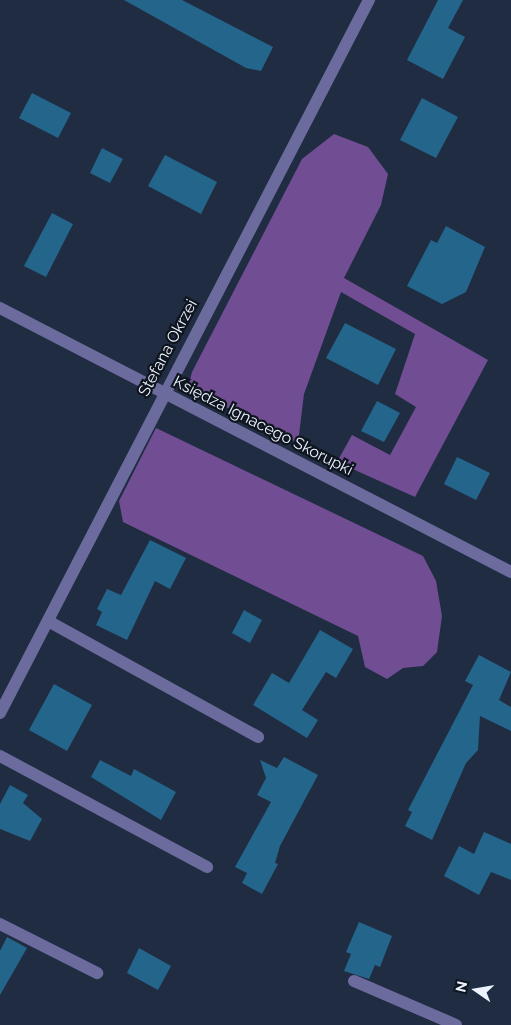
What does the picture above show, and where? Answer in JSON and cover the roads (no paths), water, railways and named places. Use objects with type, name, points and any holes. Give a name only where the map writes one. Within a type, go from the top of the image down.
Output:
[{"type":"street","name":"Stefana Okrzei","points":[[0,713],[162,393],[369,0]]},
{"type":"street","name":"Księdza Ignacego Skorupki","points":[[0,308],[511,572]]},
{"type":"street","points":[[48,621],[258,738]]},
{"type":"street","points":[[0,756],[207,867]]},
{"type":"street","points":[[0,924],[97,973]]},
{"type":"street","points":[[354,981],[456,1025]]}]
